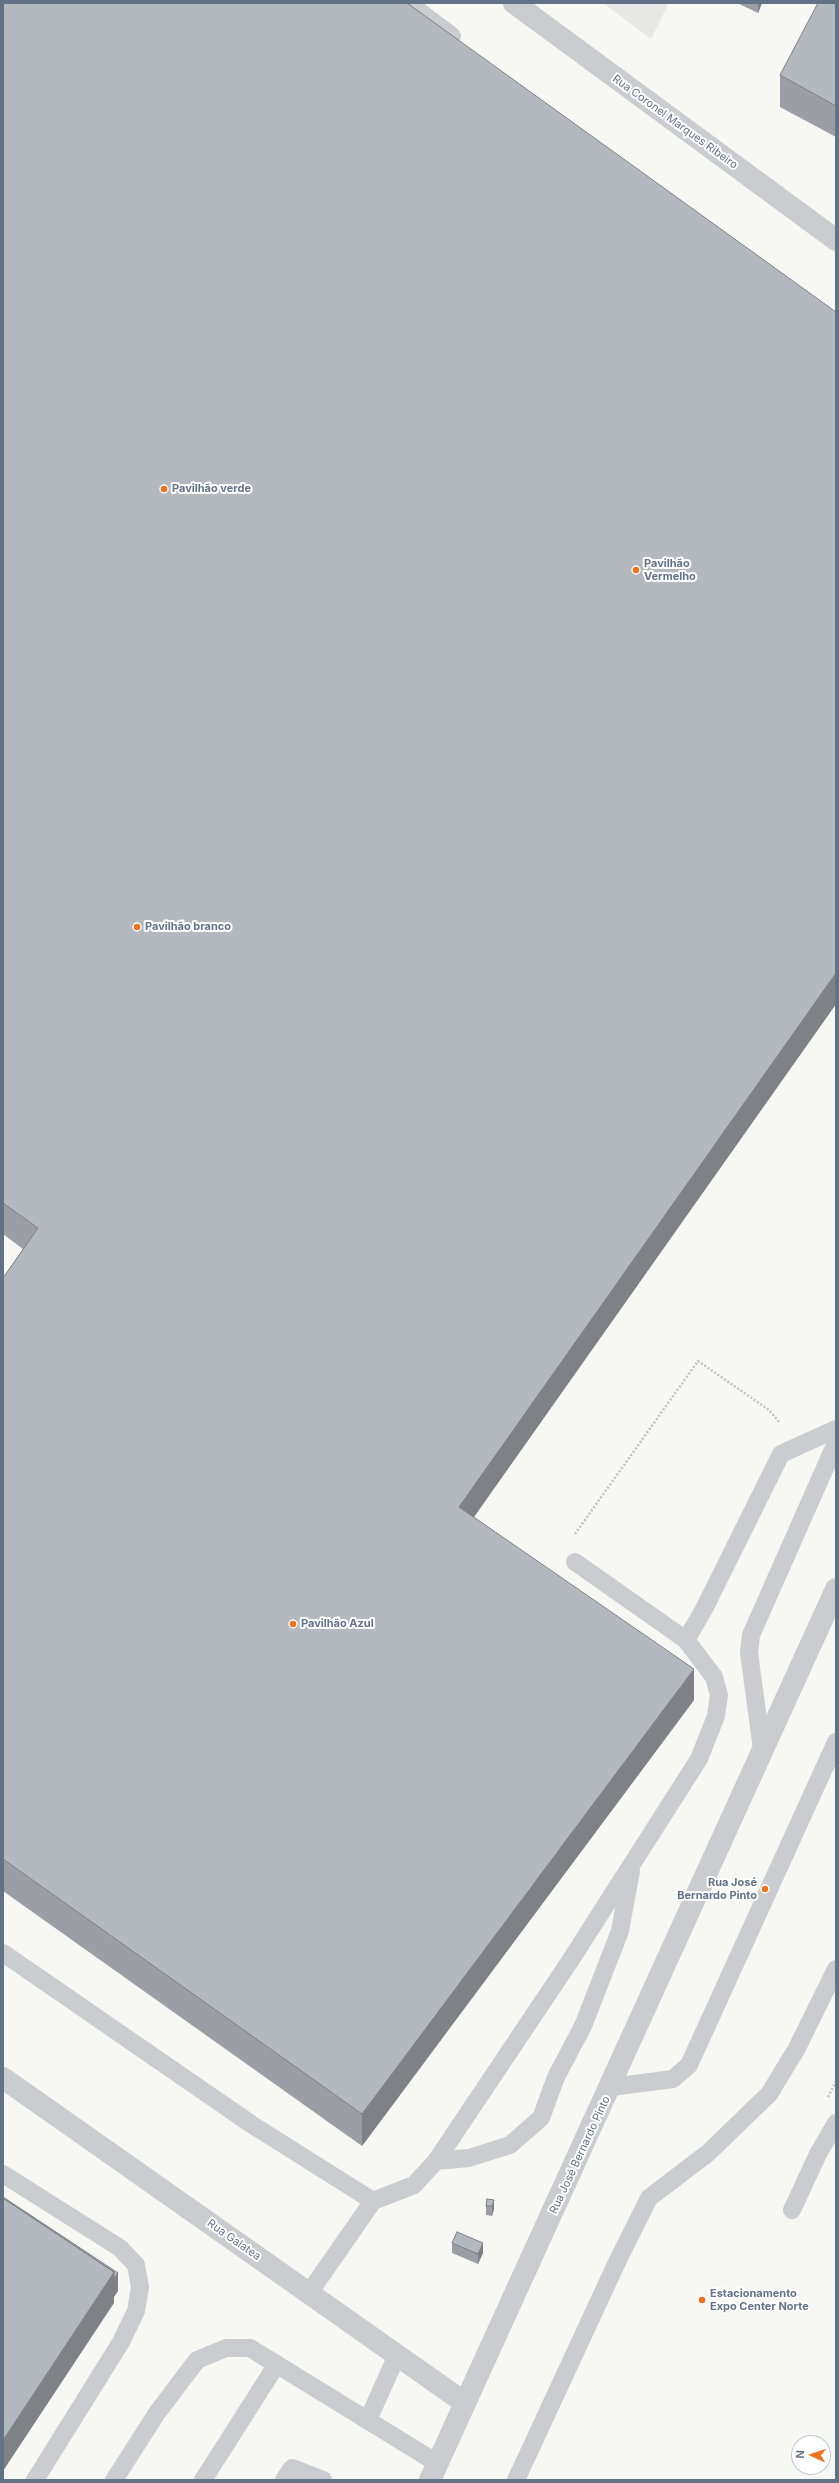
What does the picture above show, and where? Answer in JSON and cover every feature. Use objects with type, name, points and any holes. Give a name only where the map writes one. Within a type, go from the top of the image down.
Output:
[{"type":"street","name":"Rua Coronel Marques Ribeiro","points":[[514,3],[836,240]]},
{"type":"street","name":"Rua José Bernardo Pinto","points":[[433,2472],[610,2088],[762,1749],[836,1589]]},
{"type":"street","name":"Rua Galatea","points":[[3,2078],[465,2403]]},
{"type":"lane","points":[[408,3],[465,45]]},
{"type":"lane","points":[[686,1640],[704,1609],[781,1454],[836,1429]]},
{"type":"lane","points":[[762,1749],[749,1653],[751,1635],[836,1443]]},
{"type":"lane","points":[[308,2293],[373,2201],[414,2186],[436,2161],[570,1961],[699,1759],[716,1716],[720,1695],[714,1677],[686,1640],[575,1562]]},
{"type":"lane","points":[[610,2088],[673,2079],[689,2065],[836,1742]]},
{"type":"lane","points":[[436,2161],[469,2158],[510,2144],[541,2118],[556,2077],[583,2026],[620,1932],[633,1863]]},
{"type":"lane","points":[[3,1953],[251,2124],[373,2201]]},
{"type":"lane","points":[[516,2480],[618,2260],[649,2198],[708,2153],[769,2094],[796,2050],[836,1969]]},
{"type":"lane","points":[[792,2210],[818,2154],[836,2123]]},
{"type":"lane","points":[[3,2174],[120,2248],[136,2265],[140,2287],[136,2311],[121,2342],[35,2480]]},
{"type":"lane","points":[[114,2480],[158,2413],[197,2360],[226,2348],[250,2348],[278,2364],[368,2420],[433,2472]]},
{"type":"lane","points":[[368,2420],[397,2355]]},
{"type":"lane","points":[[203,2480],[278,2364]]},
{"type":"lane","points":[[284,2480],[292,2468],[323,2480]]},
{"type":"path","points":[[575,1562],[563,1552],[698,1361],[769,1410],[797,1446]]},
{"type":"shaded area","points":[[603,3],[669,3],[651,39]]},
{"type":"building","points":[[3,3],[407,3],[836,312],[836,973],[459,1507],[694,1669],[362,2114],[3,1859],[3,1278],[38,1228],[3,1203]]},
{"type":"building","points":[[818,3],[836,3],[836,106],[780,75]]},
{"type":"building","points":[[3,2197],[118,2273],[114,2279],[114,2272]]},
{"type":"building","points":[[3,2198],[114,2272],[3,2440]]},
{"type":"building","points":[[487,2199],[494,2200],[492,2206],[486,2206]]},
{"type":"building","points":[[457,2232],[483,2243],[478,2254],[452,2243]]},
{"type":"place","name":"Pavilhão verde","points":[[164,489]]},
{"type":"place","name":"Pavilhão Vermelho","points":[[636,570]]},
{"type":"place","name":"Pavilhão branco","points":[[137,927]]},
{"type":"place","name":"Pavilhão Azul","points":[[293,1624]]},
{"type":"place","name":"Rua José Bernardo Pinto","points":[[765,1889]]},
{"type":"place","name":"Estacionamento Expo Center Norte","points":[[702,2300]]}]
